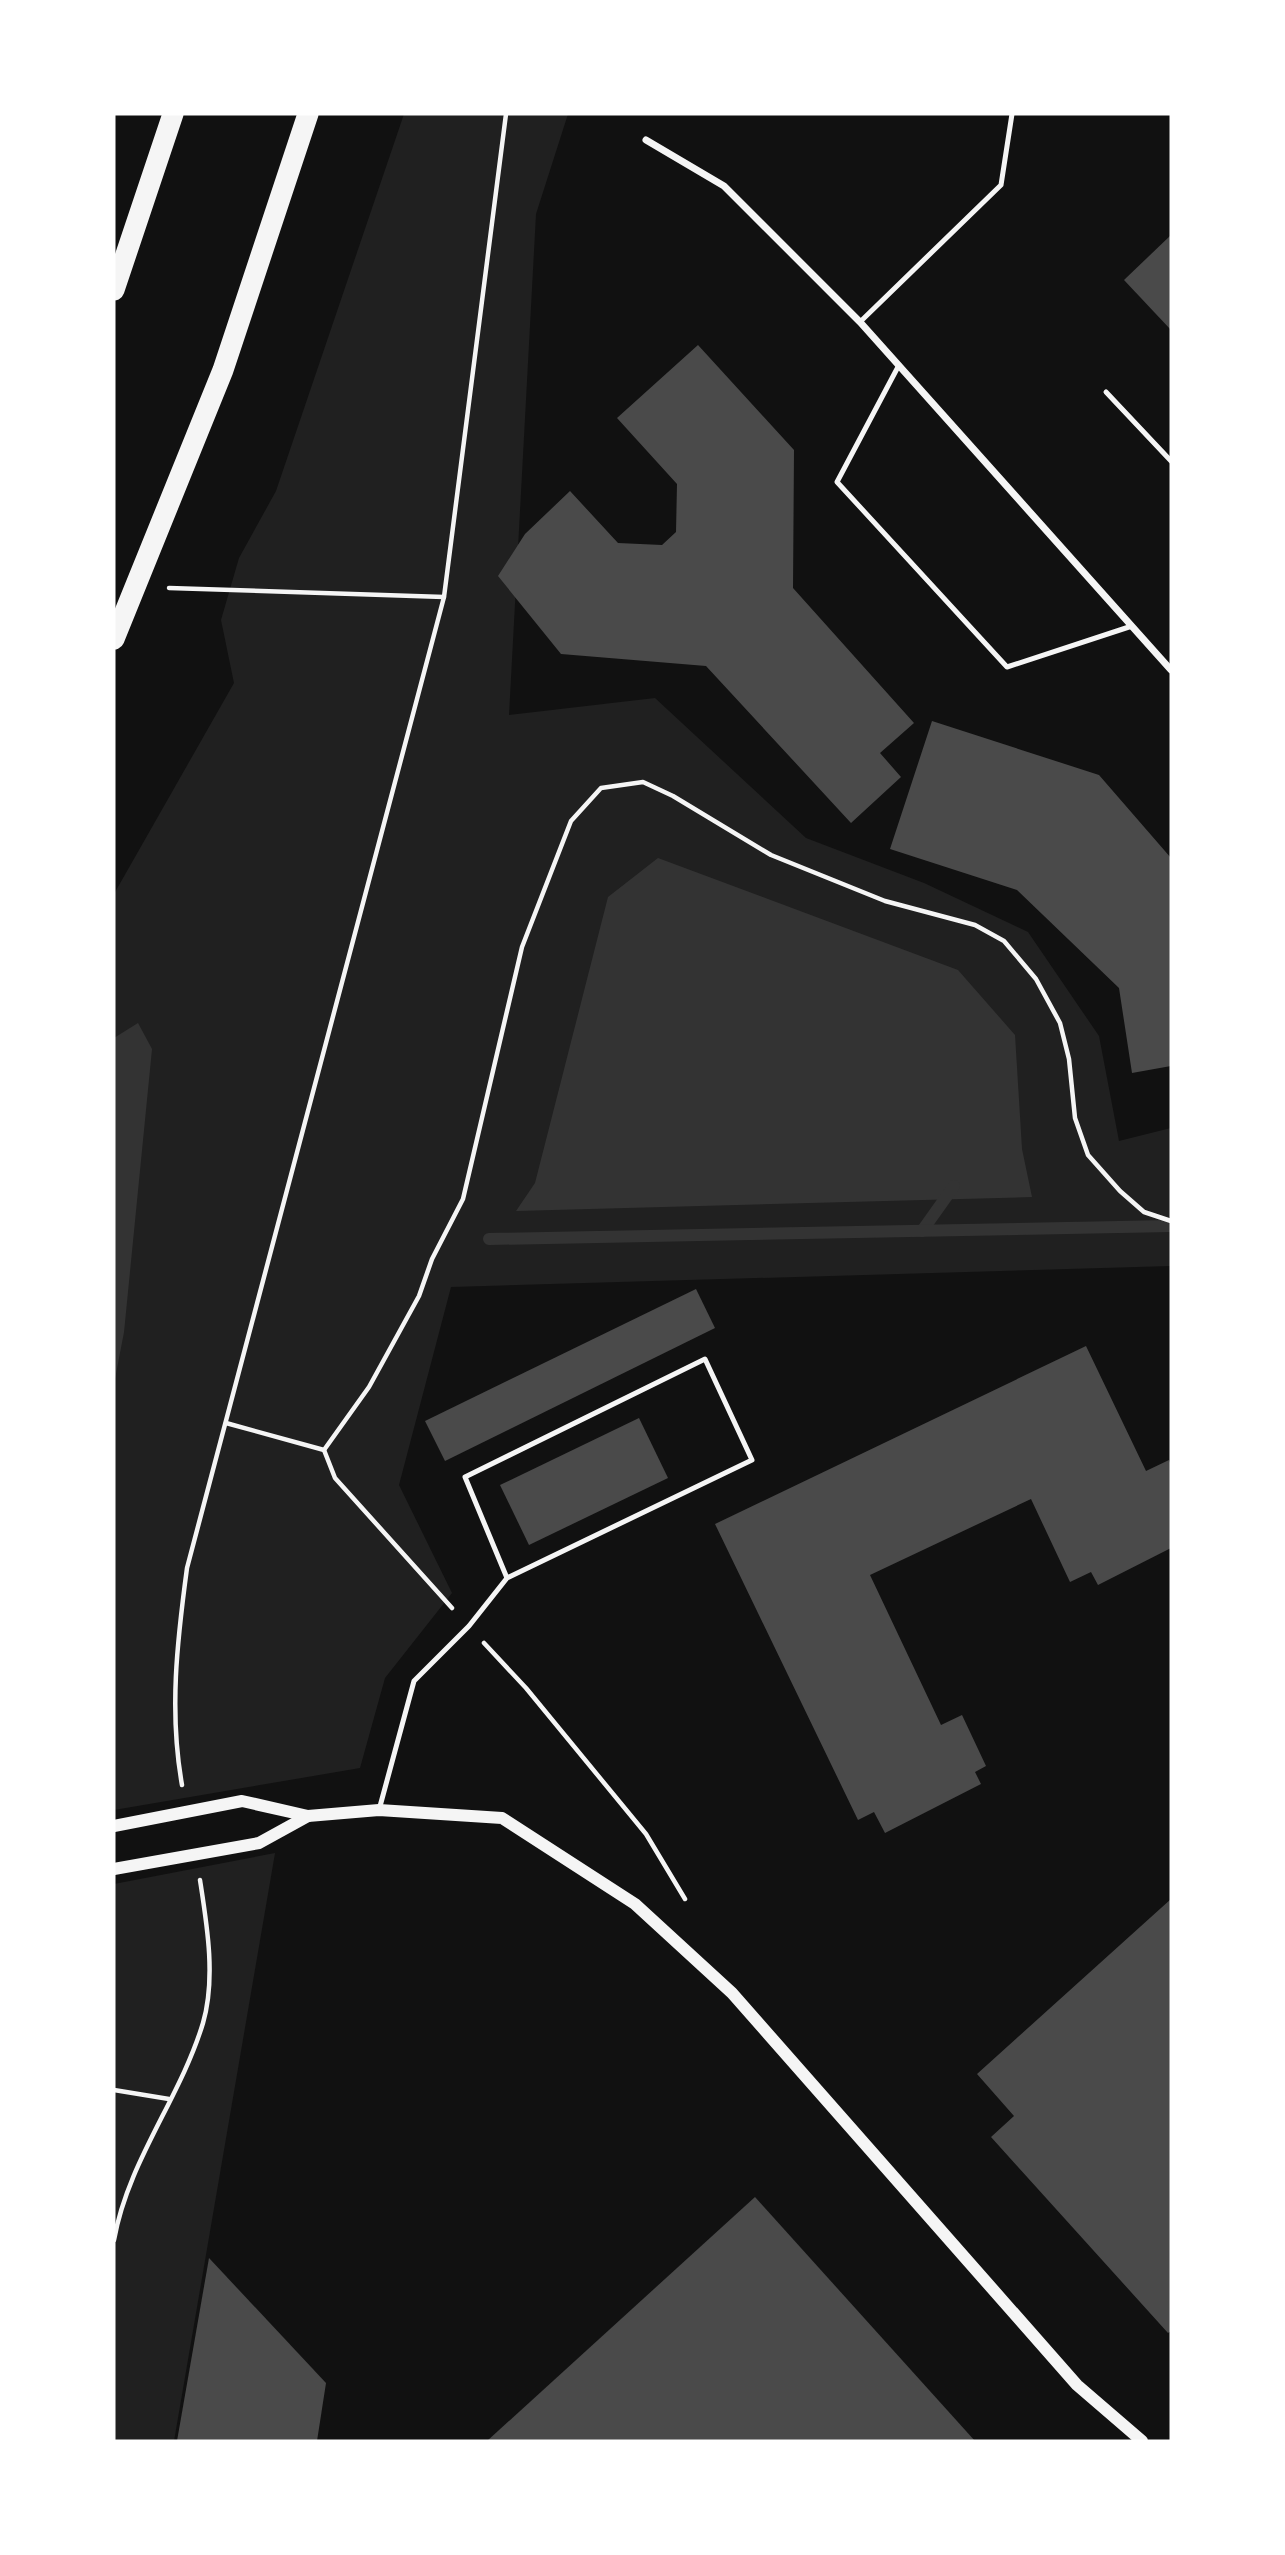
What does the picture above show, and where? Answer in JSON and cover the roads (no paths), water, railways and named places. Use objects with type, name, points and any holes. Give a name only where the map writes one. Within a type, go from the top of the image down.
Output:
[{"type":"highway","points":[[114,290],[173,114]]},
{"type":"highway","points":[[114,639],[223,370],[308,114]]},
{"type":"street","points":[[646,140],[724,186],[860,322],[1171,670]]},
{"type":"street","points":[[114,1826],[242,1801],[308,1816],[379,1810],[502,1818],[635,1904],[732,1993],[1077,2385],[1142,2441]]},
{"type":"street","points":[[114,1869],[259,1843],[308,1816]]},
{"type":"lane","points":[[860,322],[1001,185],[1012,114]]},
{"type":"lane","points":[[899,365],[837,482],[1007,667],[1132,626]]},
{"type":"lane","points":[[1106,392],[1171,461]]},
{"type":"lane","points":[[379,1810],[414,1681],[468,1626],[507,1578],[752,1460],[705,1359],[465,1477],[507,1578]]},
{"type":"waterway","points":[[922,1231],[954,1186]]},
{"type":"waterway","points":[[489,1239],[1171,1226]]}]
